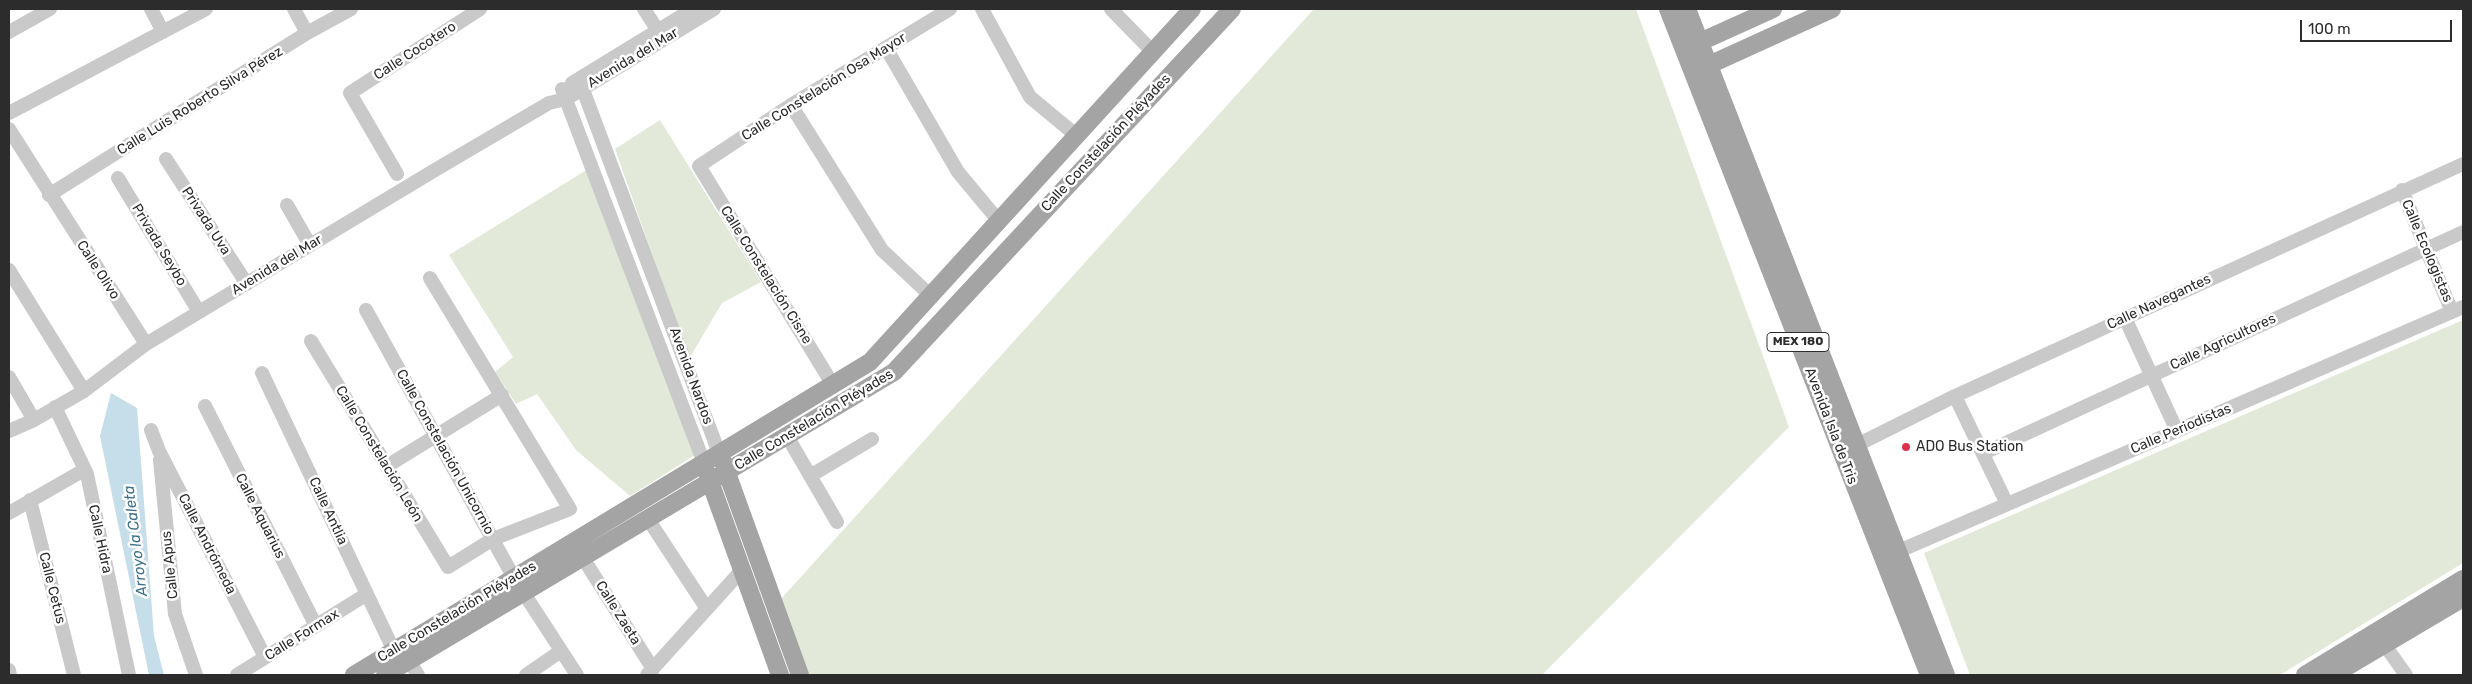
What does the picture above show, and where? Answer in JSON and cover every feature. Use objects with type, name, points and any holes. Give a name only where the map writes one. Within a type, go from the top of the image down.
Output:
[{"type":"main road","name":"Calle Constelación Pléyades","points":[[354,675],[870,362],[1192,9]]},
{"type":"main road","name":"Calle Constelación Pléyades","points":[[385,675],[414,668],[524,593],[894,372],[1232,9]]},
{"type":"main road","name":"Avenida Isla de Tris","points":[[1668,9],[1928,675]]},
{"type":"main road","name":"Avenida Isla de Tris","points":[[1687,9],[1946,675]]},
{"type":"main road","points":[[1700,42],[1773,9]]},
{"type":"main road","points":[[1709,65],[1832,9]]},
{"type":"main road","name":"Avenida Nardos","points":[[720,454],[800,675]]},
{"type":"main road","name":"Avenida Nardos","points":[[704,463],[780,675]]},
{"type":"main road","points":[[2333,675],[2380,638],[2463,578]]},
{"type":"main road","points":[[2305,675],[2463,598]]},
{"type":"street","points":[[9,32],[50,9]]},
{"type":"street","points":[[151,9],[163,32]]},
{"type":"street","points":[[9,113],[206,9]]},
{"type":"street","points":[[294,9],[307,33]]},
{"type":"street","name":"Calle Luis Roberto Silva Pérez","points":[[49,196],[307,33],[351,9]]},
{"type":"street","name":"Calle Cocotero","points":[[397,174],[350,93],[480,9]]},
{"type":"street","points":[[644,9],[661,35]]},
{"type":"street","name":"Avenida del Mar","points":[[661,35],[693,9]]},
{"type":"street","name":"Avenida del Mar","points":[[9,430],[34,420],[56,408],[84,391],[146,344],[661,35],[714,9]]},
{"type":"street","name":"Calle Constelación Osa Mayor","points":[[699,166],[791,105],[950,9]]},
{"type":"street","points":[[982,9],[1030,97],[1077,136]]},
{"type":"street","points":[[1111,9],[1152,51]]},
{"type":"street","points":[[886,48],[958,172],[998,220]]},
{"type":"street","name":"Avenida Nardos","points":[[581,83],[720,454]]},
{"type":"street","name":"Avenida Nardos","points":[[564,94],[704,463]]},
{"type":"street","points":[[791,105],[882,250],[931,296]]},
{"type":"street","name":"Calle Olivo","points":[[9,129],[49,196],[146,344]]},
{"type":"street","name":"Privada Uva","points":[[166,159],[247,284]]},
{"type":"street","name":"Calle Navegantes","points":[[1857,445],[1955,396],[2402,190],[2463,164]]},
{"type":"street","name":"Calle Constelación Cisne","points":[[699,166],[833,385]]},
{"type":"street","name":"Privada Seybo","points":[[118,178],[199,312]]},
{"type":"street","name":"Calle Ecologistas","points":[[2402,190],[2427,249],[2458,309]]},
{"type":"street","points":[[287,205],[310,245]]},
{"type":"street","name":"Calle Agricultores","points":[[1984,453],[2463,232]]},
{"type":"street","points":[[9,270],[84,391]]},
{"type":"street","points":[[430,278],[570,509],[493,540]]},
{"type":"street","name":"Calle Periodistas","points":[[1899,551],[2458,309]]},
{"type":"street","name":"Calle Constelación Unicornio","points":[[366,310],[514,578],[576,675]]},
{"type":"street","points":[[2125,318],[2177,431]]},
{"type":"street","name":"Calle Constelación León","points":[[311,340],[448,567],[493,540]]},
{"type":"street","points":[[870,362],[882,380]]},
{"type":"street","name":"Calle Antlia","points":[[262,372],[394,651]]},
{"type":"street","points":[[9,377],[34,420]]},
{"type":"street","points":[[387,466],[502,395]]},
{"type":"street","points":[[1955,396],[2007,504]]},
{"type":"street","name":"Calle Aquarius","points":[[205,406],[316,626]]},
{"type":"street","name":"Calle Hidra","points":[[56,408],[84,470],[129,675]]},
{"type":"street","name":"Calle Andrómeda","points":[[151,430],[159,451],[264,657]]},
{"type":"street","points":[[787,436],[837,522]]},
{"type":"street","points":[[810,476],[872,438]]},
{"type":"street","name":"Calle Apus","points":[[159,451],[175,614],[196,675]]},
{"type":"street","points":[[9,513],[84,470]]},
{"type":"street","name":"Calle Cetus","points":[[30,500],[74,675]]},
{"type":"street","points":[[648,519],[707,609]]},
{"type":"street","name":"Calle Zaeta","points":[[583,558],[650,672]]},
{"type":"street","points":[[650,672],[742,570]]},
{"type":"street","name":"Calle Formax","points":[[237,675],[367,594]]},
{"type":"street","points":[[2380,638],[2406,675]]},
{"type":"street","points":[[526,675],[561,651]]},
{"type":"street","points":[[9,670],[10,675]]},
{"type":"green space","points":[[1314,9],[1636,9],[1789,427],[1542,675],[807,675],[780,600]]},
{"type":"green space","points":[[660,120],[761,282],[722,303],[689,359],[615,149]]},
{"type":"green space","points":[[588,169],[695,455],[630,496],[576,450],[537,394],[516,404],[495,372],[513,357],[449,255]]},
{"type":"green space","points":[[2463,320],[2463,563],[2280,675],[1970,675],[1924,553]]},
{"type":"water","name":"Arroyo la Caleta","points":[[111,393],[137,408],[154,636],[164,675],[149,675],[100,436]]},
{"type":"place","name":"ADO Bus Station","points":[[1906,447]]}]
